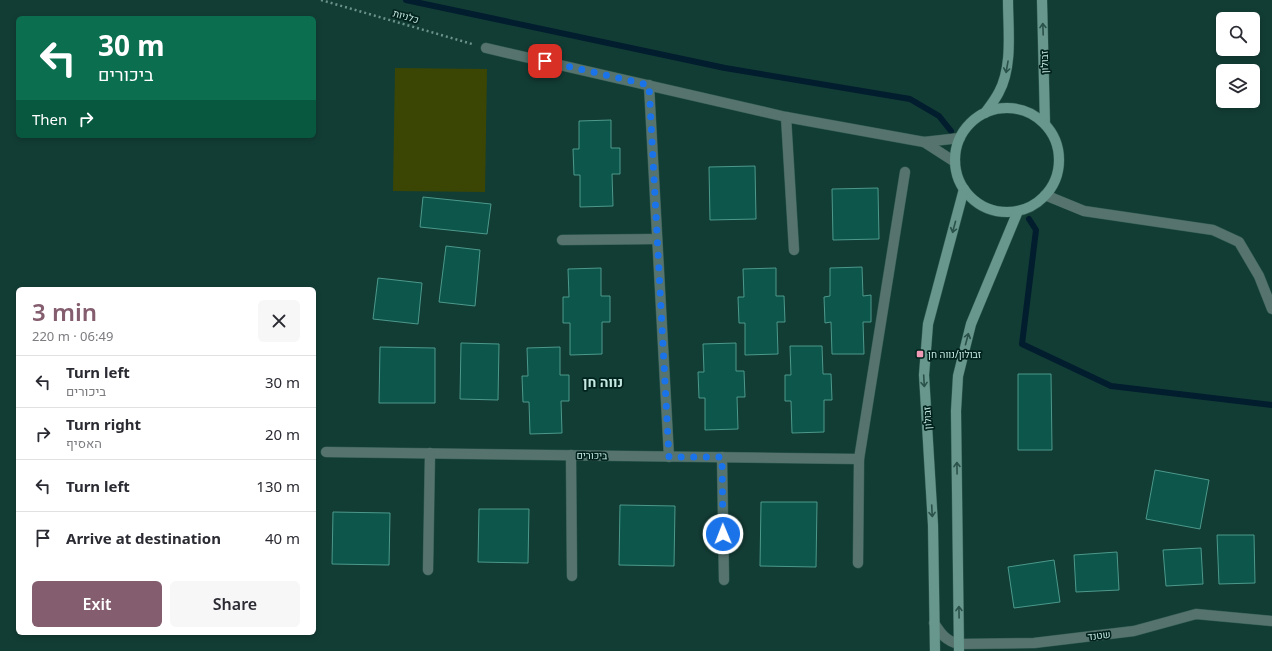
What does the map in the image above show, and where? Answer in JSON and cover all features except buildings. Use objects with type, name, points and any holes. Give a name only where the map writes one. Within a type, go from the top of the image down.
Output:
[{"type":"main road","name":"זבולון","points":[[985,113],[1000,92],[1006,72],[1008,59],[1008,0]]},
{"type":"main road","name":"זבולון","points":[[1042,0],[1045,124]]},
{"type":"main road","name":"זבולון","points":[[1006,108],[1020,110],[1033,115],[1045,124],[1053,136],[1058,150],[1059,167],[1054,182],[1045,195],[1033,206],[1018,211],[1002,212],[988,208],[974,200],[964,189],[957,173],[956,162],[956,152],[960,138],[971,123],[985,113],[1006,108]]},
{"type":"main road","name":"זבולון","points":[[935,651],[933,525],[924,375],[928,324],[964,189]]},
{"type":"main road","points":[[959,647],[956,411],[958,376],[971,324],[1018,211]]},
{"type":"street","points":[[486,48],[786,116],[924,142],[960,138]]},
{"type":"street","points":[[649,85],[669,457]]},
{"type":"street","points":[[786,116],[794,250]]},
{"type":"street","points":[[924,142],[956,162]]},
{"type":"street","points":[[858,563],[858,459],[905,172]]},
{"type":"street","points":[[1045,195],[1084,211],[1213,230],[1239,242],[1259,276],[1272,310]]},
{"type":"street","points":[[562,240],[657,239]]},
{"type":"street","name":"ביכורים","points":[[326,452],[858,459]]},
{"type":"street","points":[[428,570],[430,453]]},
{"type":"street","points":[[571,455],[572,576]]},
{"type":"street","points":[[722,457],[724,580]]},
{"type":"street","name":"שטנד","points":[[934,623],[942,636],[959,647],[1034,643],[1126,632],[1196,614],[1272,621]]},
{"type":"path","name":"כלניות","points":[[321,0],[486,48]]},
{"type":"green space","points":[[395,68],[487,69],[485,192],[393,191]]},
{"type":"waterway","points":[[406,0],[725,68],[910,99],[939,116],[951,131]]},
{"type":"waterway","points":[[1029,219],[1036,230],[1022,344],[1111,386],[1272,405]]},
{"type":"place","name":"זבולון/נווה חן","points":[[920,354]]},
{"type":"district","name":"נווה חן","points":[[603,381]]},
{"type":"route","points":[[545,61],[649,85],[669,457],[722,457],[723,534]]}]
